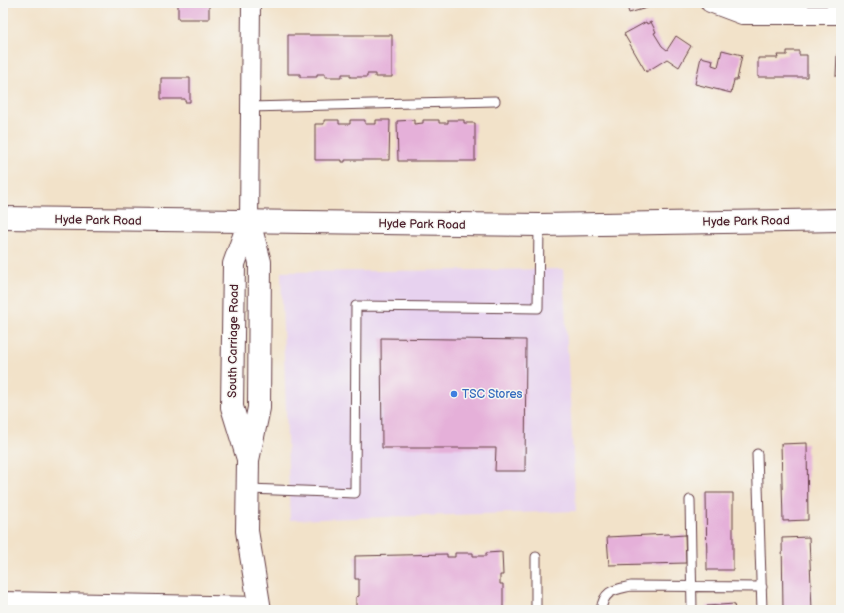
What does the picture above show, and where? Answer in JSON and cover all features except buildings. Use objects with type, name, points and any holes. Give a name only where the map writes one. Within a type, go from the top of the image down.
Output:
[{"type":"main road","name":"Hyde Park Road","points":[[3,218],[539,225],[841,220]]},
{"type":"main road","points":[[249,222],[260,262],[259,408],[248,460],[247,531],[260,608]]},
{"type":"street","points":[[249,222],[248,107],[250,3]]},
{"type":"street","points":[[710,3],[742,15],[841,15]]},
{"type":"street","points":[[3,601],[58,606],[260,608]]},
{"type":"lane","points":[[248,107],[495,102]]},
{"type":"lane","points":[[248,489],[355,493],[356,306],[538,308],[539,225]]},
{"type":"lane","points":[[757,454],[762,610]]},
{"type":"lane","points":[[690,500],[692,610]]},
{"type":"lane","points":[[536,557],[536,610]]},
{"type":"lane","points":[[601,610],[602,600],[611,590],[631,586],[762,587]]},
{"type":"shaded area","points":[[563,269],[576,511],[290,520],[281,272]]},
{"type":"place","name":"TSC Stores","points":[[454,394]]}]
